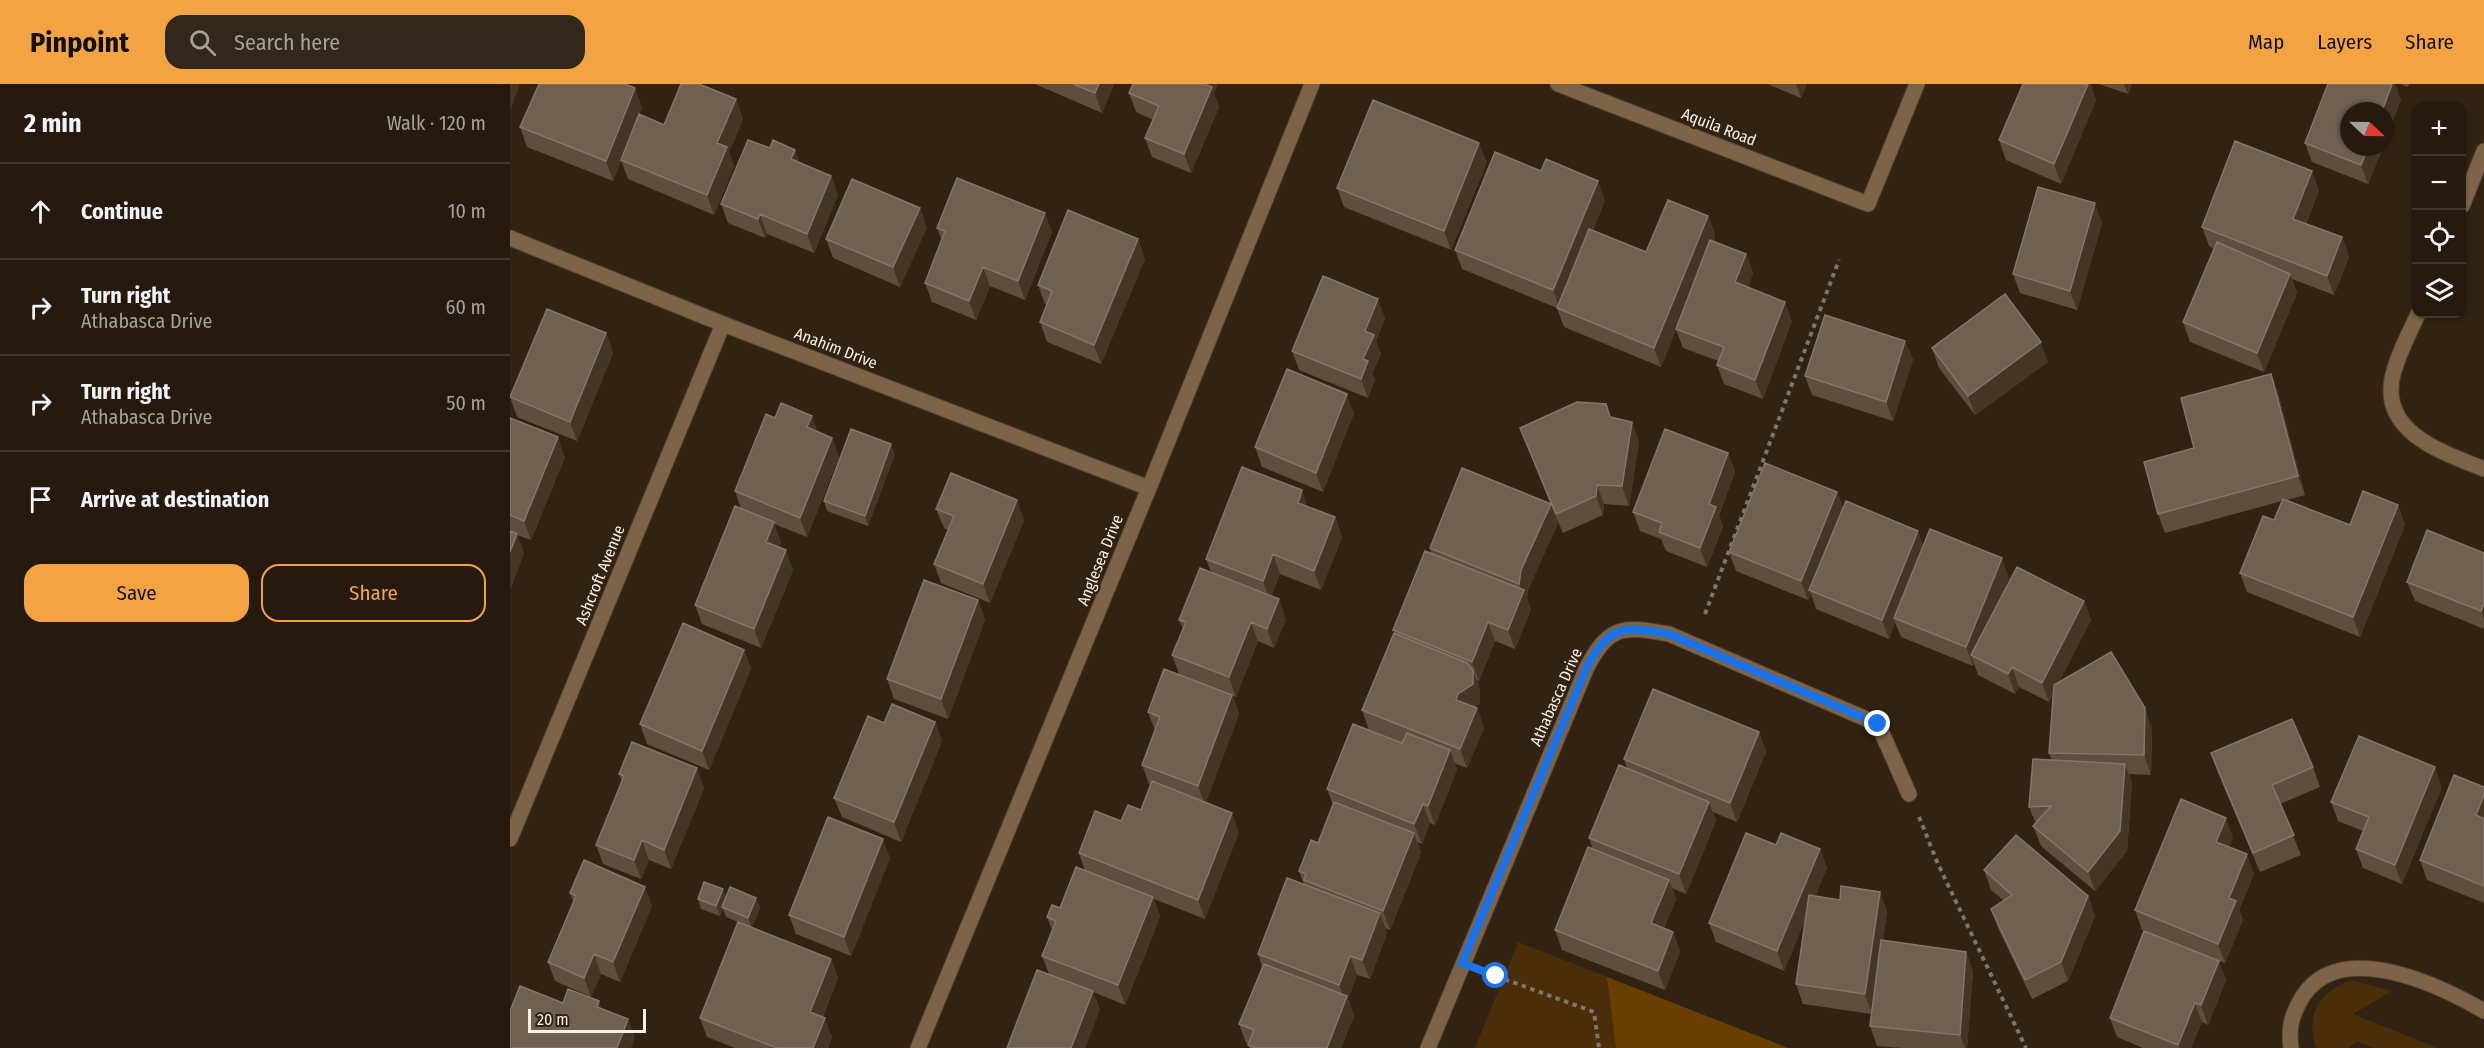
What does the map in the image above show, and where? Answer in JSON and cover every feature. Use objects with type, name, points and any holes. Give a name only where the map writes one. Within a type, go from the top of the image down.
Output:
[{"type":"street","name":"Anglesea Drive","points":[[918,1048],[1149,488],[1312,84]]},
{"type":"street","name":"Aquila Road","points":[[1558,84],[1868,204],[1917,84]]},
{"type":"street","points":[[2466,196],[2484,151]]},
{"type":"street","name":"Anahim Drive","points":[[510,238],[723,324],[1149,488]]},
{"type":"street","points":[[2416,318],[2392,379],[2392,399],[2412,435],[2438,451],[2484,469]]},
{"type":"street","name":"Ashcroft Avenue","points":[[510,839],[723,324]]},
{"type":"street","name":"Athabasca Drive","points":[[1428,1048],[1587,667],[1600,643],[1613,633],[1636,628],[1669,634],[1878,724],[1910,794]]},
{"type":"street","points":[[2291,1048],[2289,1030],[2294,1010],[2309,987],[2337,970],[2368,968],[2390,971],[2467,1001],[2484,1011]]},
{"type":"path","points":[[1705,614],[1839,260]]},
{"type":"path","points":[[1910,794],[1938,864],[2026,1048]]},
{"type":"path","points":[[1462,963],[1594,1012],[1599,1048]]},
{"type":"shaded area","points":[[1518,942],[1788,1048],[1475,1048]]},
{"type":"shaded area","points":[[1607,977],[1788,1048],[1616,1048]]},
{"type":"shaded area","points":[[2352,980],[2392,991],[2353,1014],[2437,1048],[2374,1048],[2357,1041],[2349,1048],[2316,1048],[2312,1025],[2318,1006],[2331,991]]},
{"type":"building","points":[[539,84],[625,84],[635,88],[606,161],[520,127]]},
{"type":"building","points":[[681,84],[699,84],[736,99],[717,143],[727,147],[707,195],[621,160],[639,114],[664,125]]},
{"type":"building","points":[[1073,84],[1099,84],[1095,93]]},
{"type":"building","points":[[1133,84],[1204,84],[1212,87],[1184,154],[1145,138],[1159,106],[1129,93]]},
{"type":"building","points":[[2023,84],[2088,84],[2054,164],[1999,140]]},
{"type":"building","points":[[2328,84],[2392,84],[2385,102],[2340,102],[2340,156],[2364,156],[2361,165],[2305,143]]},
{"type":"building","points":[[1373,100],[1479,143],[1444,231],[1337,188]]},
{"type":"building","points":[[748,140],[770,148],[773,140],[795,150],[791,159],[831,176],[807,234],[760,214],[758,219],[721,204]]},
{"type":"building","points":[[2235,141],[2312,171],[2293,219],[2342,237],[2327,276],[2202,227]]},
{"type":"building","points":[[1495,152],[1541,171],[1546,159],[1598,181],[1553,290],[1455,250]]},
{"type":"building","points":[[957,178],[1045,213],[1018,281],[983,267],[969,301],[925,283],[945,231],[937,228]]},
{"type":"building","points":[[852,179],[920,208],[893,267],[826,239]]},
{"type":"building","points":[[2038,187],[2095,203],[2070,291],[2013,274]]},
{"type":"building","points":[[1668,200],[1708,216],[1654,348],[1557,308],[1589,229],[1646,252]]},
{"type":"building","points":[[1068,210],[1138,239],[1094,345],[1040,322],[1052,291],[1038,285]]},
{"type":"building","points":[[1710,240],[1746,254],[1735,282],[1785,302],[1755,380],[1717,365],[1724,347],[1676,329]]},
{"type":"building","points":[[2217,242],[2290,274],[2257,353],[2183,322]]},
{"type":"building","points":[[1323,276],[1378,299],[1365,331],[1374,335],[1363,359],[1368,361],[1361,379],[1292,351]]},
{"type":"building","points":[[2005,294],[2041,342],[1968,396],[1932,348]]},
{"type":"building","points":[[547,309],[606,333],[570,422],[510,397]]},
{"type":"building","points":[[1825,315],[1905,341],[1886,402],[1805,376]]},
{"type":"building","points":[[1287,369],[1347,394],[1316,473],[1255,447]]},
{"type":"building","points":[[2271,374],[2298,476],[2158,514],[2144,462],[2194,448],[2181,398]]},
{"type":"building","points":[[1577,402],[1606,404],[1610,417],[1632,422],[1622,486],[1597,485],[1596,496],[1556,514],[1520,428]]},
{"type":"building","points":[[781,403],[812,416],[807,427],[832,438],[800,518],[735,491],[766,414],[775,418]]},
{"type":"building","points":[[510,418],[558,437],[524,521],[510,515]]},
{"type":"building","points":[[851,429],[891,444],[865,516],[824,501]]},
{"type":"building","points":[[1665,429],[1728,453],[1709,504],[1716,507],[1700,548],[1659,532],[1662,523],[1633,512]]},
{"type":"building","points":[[1765,463],[1837,492],[1801,581],[1729,552]]},
{"type":"building","points":[[1242,467],[1302,490],[1298,503],[1335,517],[1314,571],[1273,554],[1263,581],[1206,559]]},
{"type":"building","points":[[1462,468],[1551,504],[1521,570],[1519,584],[1430,548]]},
{"type":"building","points":[[951,473],[1017,500],[983,584],[934,564],[954,516],[936,509]]},
{"type":"building","points":[[2363,491],[2398,505],[2353,617],[2240,573],[2263,516],[2274,520],[2283,499],[2350,525]]},
{"type":"building","points":[[1846,501],[1918,531],[1882,620],[1809,590]]},
{"type":"building","points":[[735,506],[774,522],[766,542],[786,550],[754,629],[695,605]]},
{"type":"building","points":[[1930,529],[2002,558],[1966,647],[1894,618]]},
{"type":"building","points":[[2427,530],[2484,553],[2484,603],[2481,611],[2407,582]]},
{"type":"building","points":[[510,531],[517,534],[510,552]]},
{"type":"building","points":[[1425,551],[1524,590],[1508,630],[1488,622],[1472,662],[1393,630]]},
{"type":"building","points":[[2017,567],[2084,601],[2042,683],[2012,667],[2008,674],[1971,655]]},
{"type":"building","points":[[1200,568],[1279,599],[1267,629],[1251,622],[1229,677],[1172,655],[1186,622],[1179,620]]},
{"type":"building","points":[[924,580],[978,600],[941,699],[887,679]]},
{"type":"building","points":[[683,623],[744,650],[702,751],[640,724]]},
{"type":"building","points":[[1394,633],[1467,663],[1473,670],[1473,684],[1458,694],[1456,700],[1477,708],[1460,749],[1362,710]]},
{"type":"building","points":[[2111,652],[2145,708],[2144,755],[2049,753],[2054,685]]},
{"type":"building","points":[[1164,669],[1232,695],[1198,786],[1142,765],[1160,717],[1148,712]]},
{"type":"building","points":[[1653,689],[1759,732],[1730,803],[1624,759]]},
{"type":"building","points":[[892,704],[935,722],[894,822],[834,798],[868,716],[884,723]]},
{"type":"building","points":[[2292,719],[2313,767],[2272,785],[2294,835],[2253,853],[2211,753]]},
{"type":"building","points":[[1353,724],[1402,743],[1407,733],[1450,750],[1428,806],[1423,804],[1414,824],[1327,789]]},
{"type":"building","points":[[2359,736],[2435,767],[2395,865],[2356,849],[2369,817],[2331,802]]},
{"type":"building","points":[[632,742],[697,768],[664,850],[642,840],[634,860],[596,845],[624,776],[619,774]]},
{"type":"building","points":[[2033,759],[2125,764],[2120,831],[2088,872],[2033,826],[2051,806],[2029,807]]},
{"type":"building","points":[[1619,765],[1709,802],[1679,874],[1589,838]]},
{"type":"building","points":[[2454,775],[2484,787],[2484,795],[2476,815],[2484,819],[2484,886],[2420,860]]},
{"type":"building","points":[[1152,781],[1232,813],[1198,900],[1079,853],[1095,811],[1121,821],[1128,805],[1141,810]]},
{"type":"building","points":[[2181,799],[2226,818],[2216,842],[2247,854],[2229,898],[2236,901],[2218,944],[2135,910]]},
{"type":"building","points":[[1334,802],[1414,833],[1383,911],[1304,880],[1306,874],[1299,871],[1311,840],[1318,843]]},
{"type":"building","points":[[828,817],[883,839],[844,937],[789,915]]},
{"type":"building","points":[[1746,833],[1776,845],[1781,833],[1820,849],[1777,951],[1709,923]]},
{"type":"building","points":[[2016,835],[2088,896],[2061,962],[2025,980],[1991,909],[2012,895],[1984,870]]},
{"type":"building","points":[[1588,847],[1669,880],[1651,923],[1673,932],[1658,971],[1555,930]]},
{"type":"building","points":[[584,860],[645,887],[613,962],[594,954],[584,978],[548,962],[576,896],[570,893]]},
{"type":"building","points":[[1076,867],[1153,897],[1118,985],[1042,956],[1056,921],[1047,917],[1052,905],[1060,908]]},
{"type":"building","points":[[1287,878],[1380,913],[1362,960],[1350,956],[1339,985],[1258,954]]},
{"type":"building","points":[[704,882],[723,889],[716,906],[698,899]]},
{"type":"building","points":[[1841,886],[1880,892],[1865,994],[1796,984],[1809,895],[1840,900]]},
{"type":"building","points":[[730,887],[756,898],[748,918],[722,907]]},
{"type":"building","points":[[738,922],[831,959],[810,1012],[825,1018],[813,1048],[777,1048],[700,1018]]},
{"type":"building","points":[[2144,931],[2219,961],[2201,1005],[2195,1003],[2178,1045],[2110,1018]]},
{"type":"building","points":[[1881,940],[1966,952],[1960,1035],[1870,1026]]},
{"type":"building","points":[[1264,964],[1347,996],[1327,1048],[1256,1048],[1248,1045],[1254,1030],[1239,1024]]},
{"type":"building","points":[[1037,970],[1093,991],[1071,1048],[1007,1048]]},
{"type":"building","points":[[520,986],[563,1003],[568,989],[599,1001],[597,1007],[628,1019],[617,1048],[510,1048],[510,1011]]},
{"type":"route","points":[[1496,976],[1462,963],[1587,667],[1600,643],[1613,633],[1636,628],[1669,634],[1878,724]]}]
